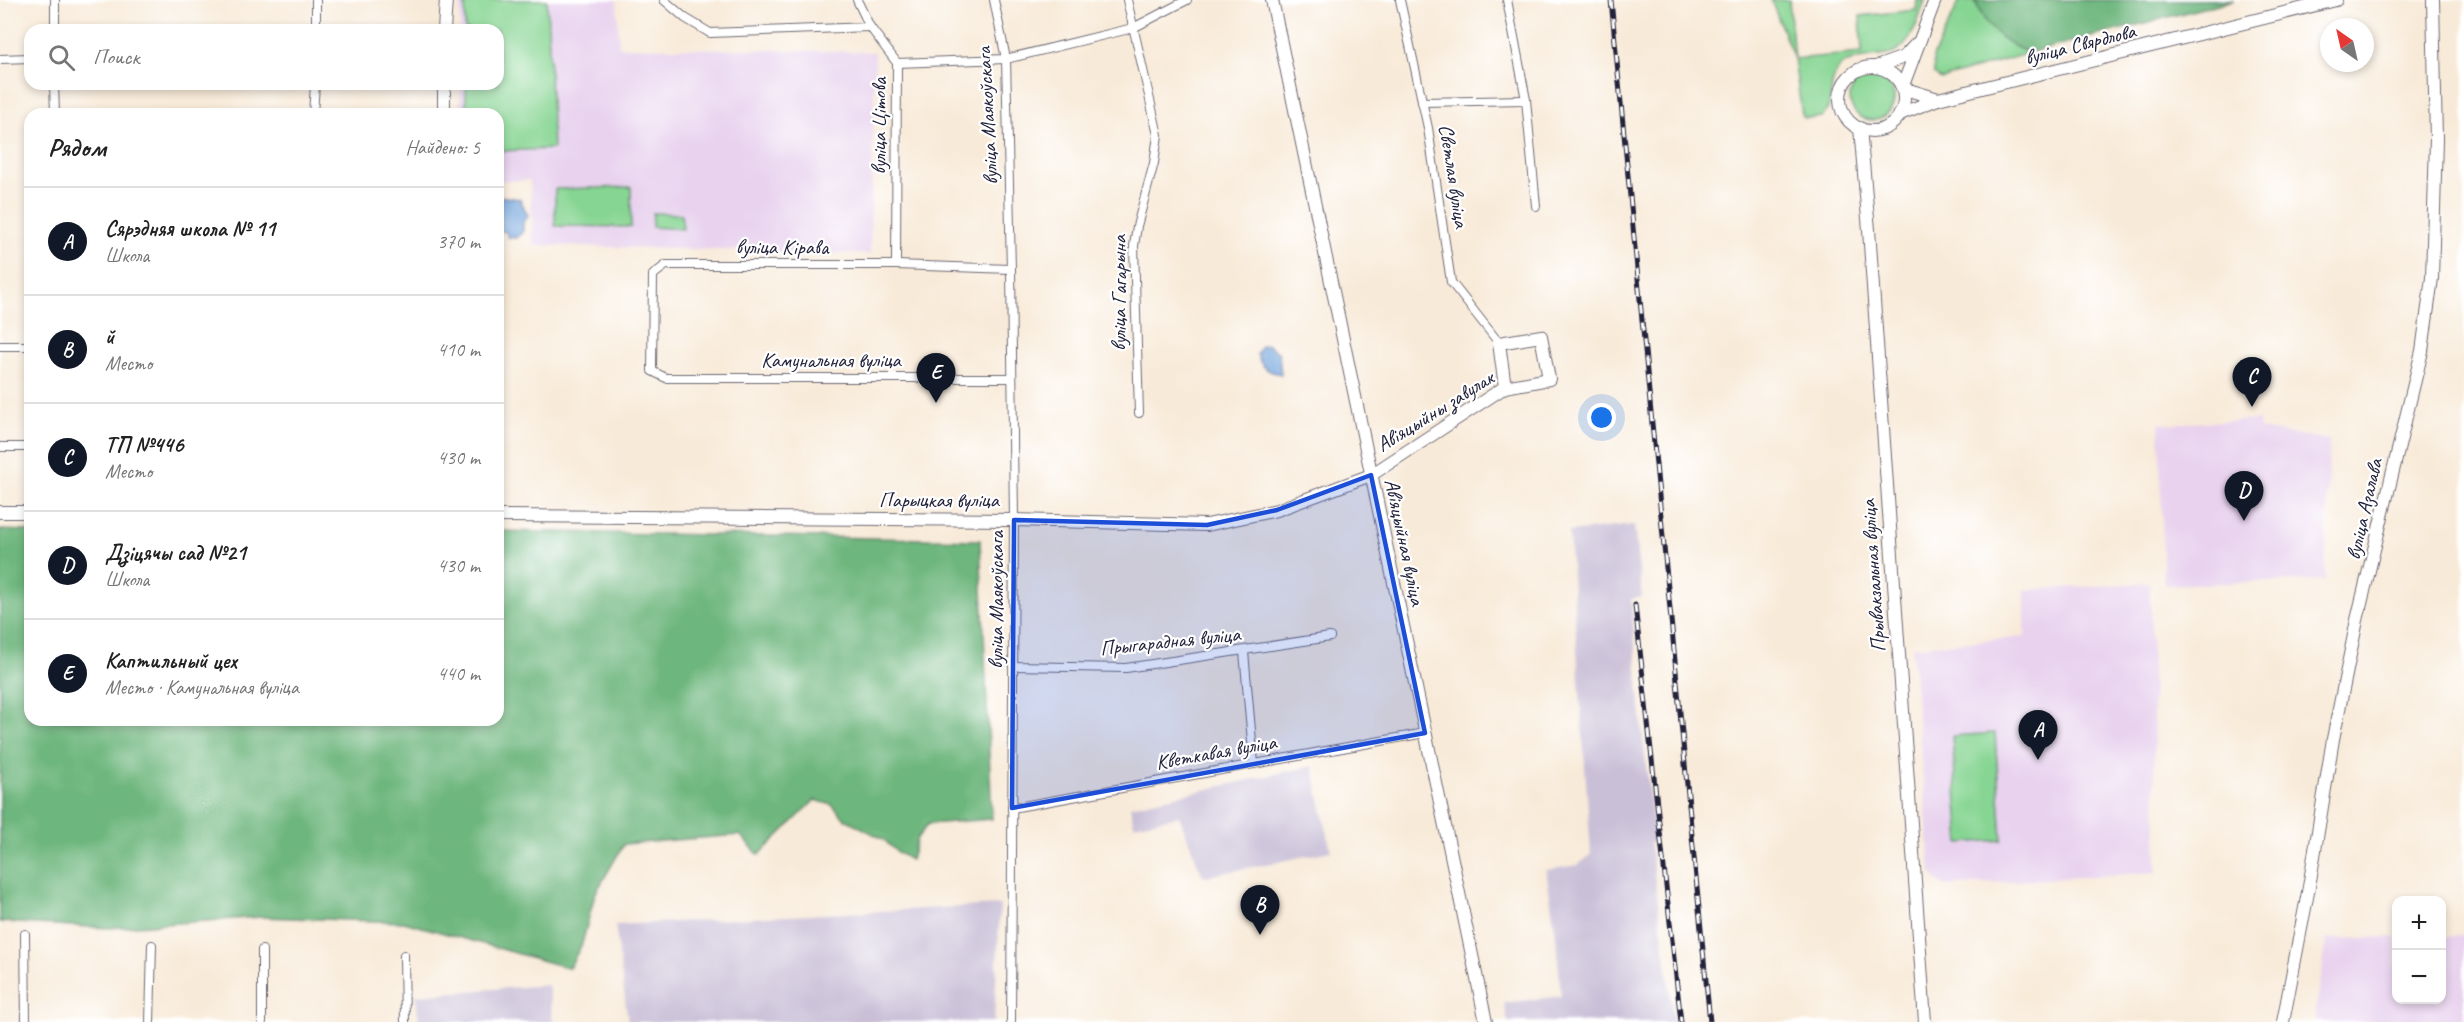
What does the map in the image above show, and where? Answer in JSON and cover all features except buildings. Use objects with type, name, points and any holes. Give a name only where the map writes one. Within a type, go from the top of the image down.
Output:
[{"type":"street","points":[[55,24],[56,0]]},
{"type":"street","points":[[316,0],[316,24]]},
{"type":"street","points":[[444,24],[446,0]]},
{"type":"street","points":[[664,0],[685,18],[710,33],[870,27]]},
{"type":"street","name":"вуліца Цітова","points":[[857,0],[870,27],[897,63],[896,265]]},
{"type":"street","name":"вуліца Маякоўскага","points":[[994,0],[1006,59],[1011,269],[1014,520],[1011,1022]]},
{"type":"street","name":"вуліца Гагарына","points":[[1127,0],[1158,135],[1154,163],[1134,246],[1138,412]]},
{"type":"street","points":[[897,63],[1006,59],[1133,28],[1187,0]]},
{"type":"street","name":"Авіяцыйная вуліца","points":[[1272,0],[1486,1022]]},
{"type":"street","name":"Светлая вуліца","points":[[1400,0],[1422,102],[1451,282],[1499,343]]},
{"type":"street","points":[[1506,0],[1526,100],[1536,206]]},
{"type":"street","points":[[1922,35],[1904,57],[1875,67],[1866,67],[1850,75],[1841,91],[1842,109],[1852,124],[1860,128],[1878,130],[1894,122],[1900,114],[1903,106],[1902,88],[1922,35],[1935,0]]},
{"type":"street","name":"вуліца Свярдлова","points":[[1900,114],[1938,99],[2336,0]]},
{"type":"street","name":"вуліца Азалава","points":[[2283,1022],[2309,887],[2333,739],[2355,630],[2422,351],[2432,278],[2436,140],[2433,0]]},
{"type":"street","points":[[0,59],[24,58]]},
{"type":"street","points":[[1875,67],[1892,73],[1902,88],[1938,99]]},
{"type":"street","points":[[54,90],[55,108]]},
{"type":"street","points":[[313,108],[315,90]]},
{"type":"street","points":[[444,90],[444,108]]},
{"type":"street","points":[[1422,102],[1526,100]]},
{"type":"street","name":"Прывакзальная вуліца","points":[[1860,128],[1925,1022]]},
{"type":"street","name":"вуліца Кірава","points":[[652,371],[653,275],[666,264],[896,265],[1011,269]]},
{"type":"street","name":"Авіяцыйны завулак","points":[[1371,475],[1505,387],[1549,379],[1541,336],[1499,343]]},
{"type":"street","points":[[1499,343],[1505,387]]},
{"type":"street","points":[[0,346],[24,346]]},
{"type":"street","name":"Камунальная вуліца","points":[[652,371],[666,378],[1012,378]]},
{"type":"street","points":[[0,447],[24,447]]},
{"type":"street","name":"Парыцкая вуліца","points":[[504,516],[1014,520],[1207,525],[1277,510],[1371,475]]},
{"type":"street","points":[[0,512],[24,512]]},
{"type":"street","name":"Прыгарадная вуліца","points":[[1013,666],[1126,668],[1244,652],[1330,637]]},
{"type":"street","points":[[1244,652],[1254,764]]},
{"type":"street","name":"Кветкавая вуліца","points":[[1012,808],[1425,733]]},
{"type":"street","points":[[25,934],[26,1022]]},
{"type":"street","points":[[150,1022],[152,945]]},
{"type":"street","points":[[262,950],[262,1022]]},
{"type":"street","points":[[404,955],[405,1022]]},
{"type":"highlighted area","points":[[1371,475],[1425,733],[1012,808],[1014,520],[1207,525],[1277,510]]},
{"type":"shaded area","points":[[460,0],[617,0],[619,47],[875,52],[870,254],[533,245],[530,180],[504,181],[504,108],[460,108],[460,90],[504,90],[504,24],[460,24]]},
{"type":"shaded area","points":[[2259,420],[2259,429],[2329,440],[2325,580],[2164,585],[2159,424]]},
{"type":"shaded area","points":[[1634,525],[1642,597],[1631,599],[1643,740],[1655,842],[1650,843],[1674,1022],[1508,1022],[1504,1003],[1561,996],[1556,936],[1546,870],[1578,865],[1591,855],[1569,532]]},
{"type":"shaded area","points":[[2150,583],[2157,872],[1943,886],[1931,873],[1912,647],[2025,637],[2025,590]]},
{"type":"shaded area","points":[[1313,766],[1331,851],[1203,877],[1179,816],[1134,825],[1130,806]]},
{"type":"shaded area","points":[[1000,905],[994,1022],[628,1022],[615,925]]},
{"type":"shaded area","points":[[2464,936],[2464,1022],[2314,1022],[2327,939],[2392,937],[2392,1004],[2446,1004],[2446,937]]},
{"type":"shaded area","points":[[548,985],[553,1022],[419,1022],[416,995]]},
{"type":"green space","points":[[465,0],[547,0],[553,149],[504,151],[504,108],[466,108],[466,90],[504,90],[504,24],[465,24]]},
{"type":"green space","points":[[1771,0],[1789,0],[1794,59]]},
{"type":"green space","points":[[1917,0],[1925,0],[1913,32],[1898,51],[1851,60],[1841,66],[1836,72],[1829,105],[1822,117],[1805,118],[1802,115],[1794,59],[1862,53],[1860,16],[1916,10]]},
{"type":"green space","points":[[1960,0],[1975,0],[1989,26],[1996,33],[2029,53],[1941,79],[1934,74],[1933,57]]},
{"type":"green space","points":[[1975,0],[2234,0],[2029,53],[1996,33],[1989,26]]},
{"type":"green space","points":[[1872,76],[1888,82],[1894,98],[1888,114],[1872,120],[1856,114],[1850,98],[1856,82]]},
{"type":"green space","points":[[631,187],[631,227],[555,226],[555,189]]},
{"type":"green space","points":[[653,213],[681,214],[683,229],[652,227]]},
{"type":"green space","points":[[0,530],[24,531],[24,726],[504,726],[504,531],[980,540],[992,819],[928,824],[917,838],[911,860],[897,852],[883,839],[845,819],[832,805],[815,800],[759,855],[740,835],[624,844],[595,894],[582,944],[569,968],[404,922],[261,917],[109,928],[0,922]]},
{"type":"green space","points":[[1995,733],[2002,840],[1960,843],[1952,736]]},
{"type":"water","points":[[504,197],[520,199],[528,216],[523,222],[523,232],[516,238],[508,237],[504,232]]},
{"type":"water","points":[[1268,345],[1279,353],[1281,374],[1265,368],[1259,359],[1257,354],[1261,346]]},
{"type":"railway","points":[[1611,0],[1710,1022]]},
{"type":"railway","points":[[1635,605],[1681,1022]]},
{"type":"place","name":"Каптильный цех","points":[[936,403]]},
{"type":"place","name":"ТП №446","points":[[2252,407]]},
{"type":"place","name":"Дзіцячы сад №21","points":[[2244,521]]},
{"type":"place","name":"Сярэдняя школа № 11","points":[[2038,760]]},
{"type":"place","name":"й","points":[[1260,935]]}]
